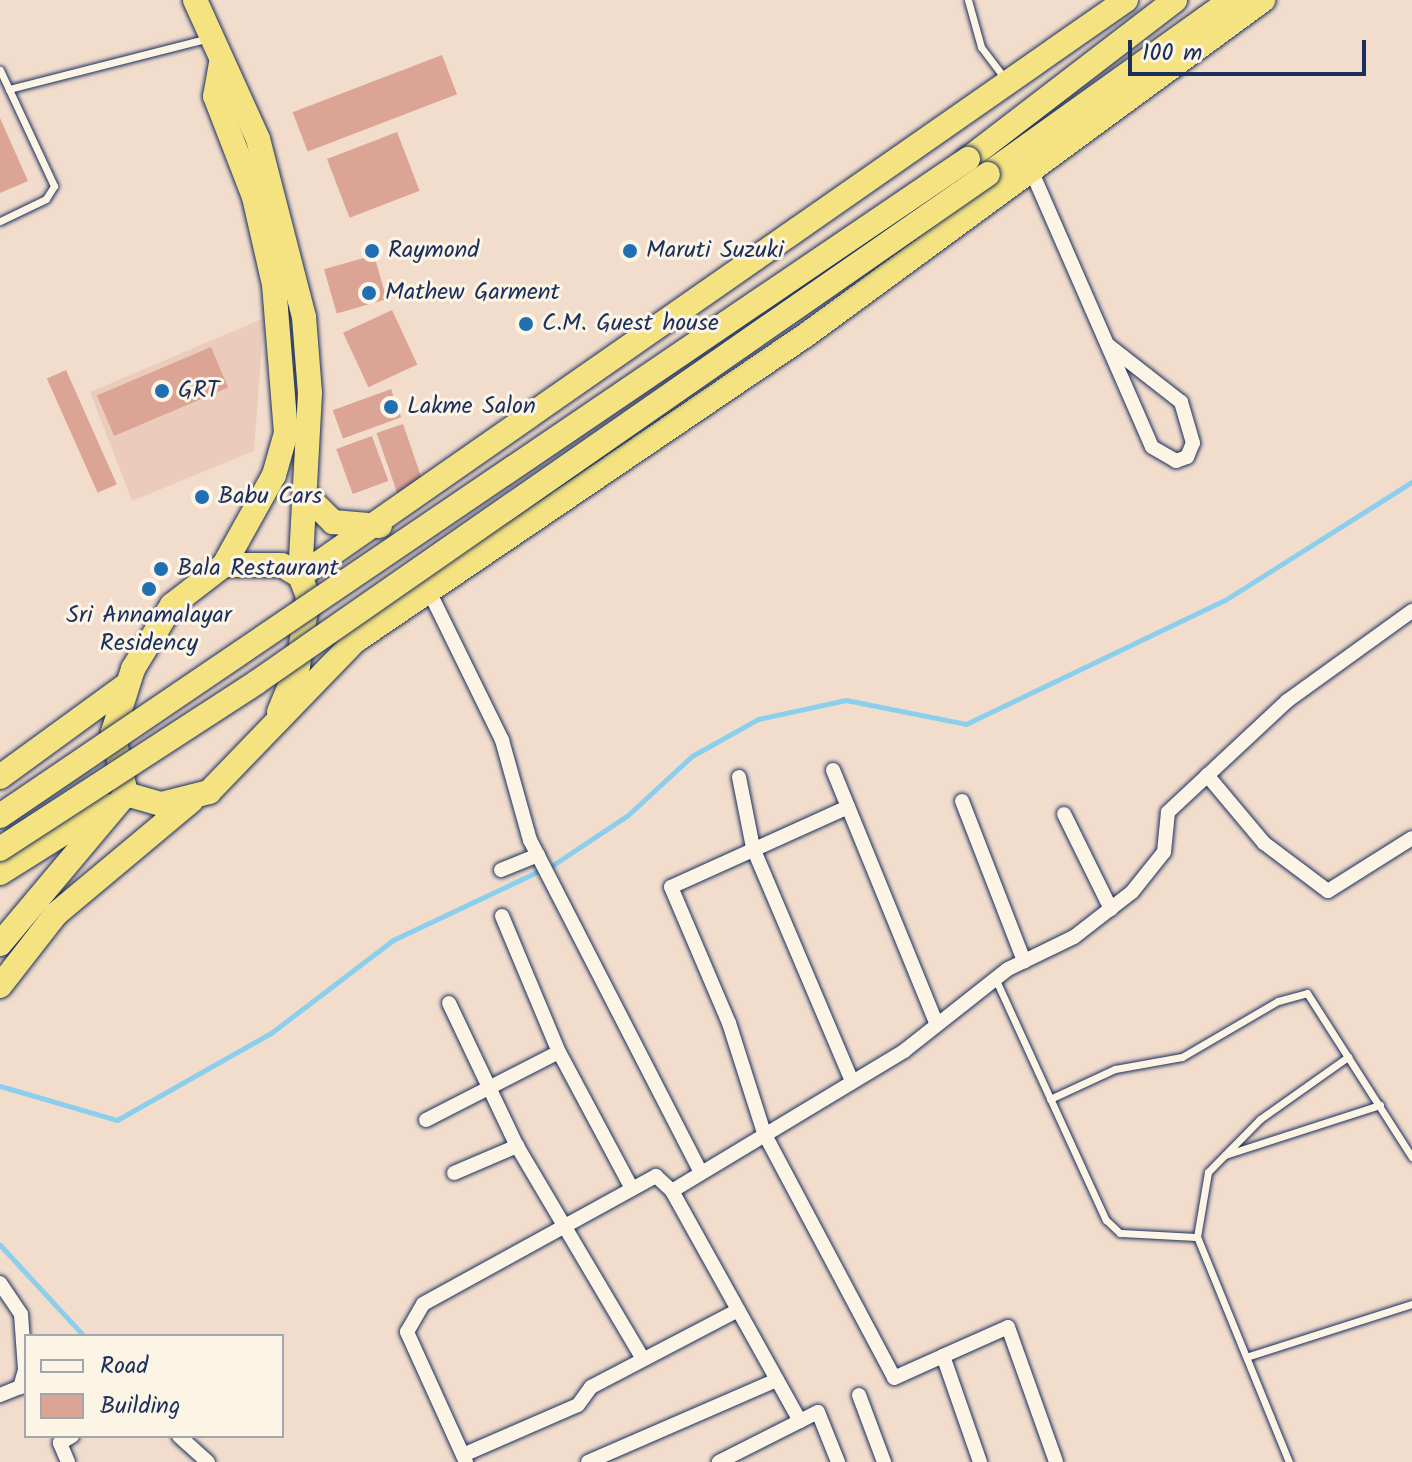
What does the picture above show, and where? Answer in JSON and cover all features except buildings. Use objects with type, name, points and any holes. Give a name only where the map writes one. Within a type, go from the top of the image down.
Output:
[{"type":"highway","points":[[195,0],[221,63],[239,87],[258,139],[304,317],[310,393],[300,576],[309,622],[279,712]]},
{"type":"highway","points":[[300,576],[380,526],[638,334],[1126,0]]},
{"type":"highway","points":[[0,849],[257,682],[978,166],[1175,0]]},
{"type":"highway","points":[[0,816],[1231,0]]},
{"type":"highway","points":[[0,986],[56,914],[191,801],[230,775],[279,712],[355,641],[806,335],[1263,0]]},
{"type":"highway","points":[[126,794],[113,732],[126,685],[172,605],[224,565],[274,475],[286,433],[276,296],[254,197],[215,96],[221,63]]},
{"type":"highway","points":[[305,494],[333,522],[380,526]]},
{"type":"highway","points":[[224,565],[260,562],[300,576]]},
{"type":"highway","points":[[0,777],[126,685]]},
{"type":"highway","points":[[126,794],[145,803],[191,801]]},
{"type":"highway","points":[[0,873],[126,794]]},
{"type":"highway","points":[[0,944],[126,794]]},
{"type":"street","points":[[1031,170],[1152,447],[1176,461],[1187,457],[1193,443],[1181,402],[1108,345]]},
{"type":"street","points":[[428,589],[502,740],[515,801],[538,855],[701,1173]]},
{"type":"street","points":[[672,1191],[904,1051],[935,1020],[995,978],[1111,909],[1164,852],[1168,812],[1287,701],[1412,611]]},
{"type":"street","points":[[833,770],[935,1020]]},
{"type":"street","points":[[1207,775],[1264,843],[1328,891],[1412,838]]},
{"type":"street","points":[[739,777],[753,848],[852,1081]]},
{"type":"street","points":[[962,801],[1024,961]]},
{"type":"street","points":[[848,807],[671,887],[729,1023],[764,1133],[894,1378],[1008,1327],[1056,1462]]},
{"type":"street","points":[[1064,814],[1111,909]]},
{"type":"street","points":[[501,870],[538,855]]},
{"type":"street","points":[[502,916],[559,1052],[632,1189]]},
{"type":"street","points":[[449,1003],[517,1146],[562,1227],[643,1359]]},
{"type":"street","points":[[426,1120],[559,1052]]},
{"type":"street","points":[[454,1173],[517,1146]]},
{"type":"street","points":[[738,1310],[591,1387],[578,1405],[465,1459],[407,1332],[423,1304],[656,1176],[672,1191],[800,1421]]},
{"type":"street","points":[[0,1283],[21,1314],[24,1356]]},
{"type":"street","points":[[943,1356],[980,1462]]},
{"type":"street","points":[[0,1395],[20,1387],[24,1373]]},
{"type":"street","points":[[588,1462],[777,1380]]},
{"type":"street","points":[[859,1395],[884,1462]]},
{"type":"street","points":[[719,1462],[745,1456],[818,1412],[838,1462]]},
{"type":"street","points":[[68,1462],[60,1443],[69,1438]]},
{"type":"street","points":[[181,1438],[208,1462]]},
{"type":"lane","points":[[968,0],[981,47],[1007,82]]},
{"type":"lane","points":[[9,89],[210,37]]},
{"type":"lane","points":[[0,70],[54,186],[46,199],[0,221]]},
{"type":"lane","points":[[995,978],[1106,1220],[1120,1233],[1197,1237]]},
{"type":"lane","points":[[1050,1099],[1115,1069],[1182,1057],[1278,1001],[1307,993],[1412,1157]]},
{"type":"lane","points":[[1289,1462],[1249,1356],[1197,1237],[1208,1172],[1260,1119],[1348,1057]]},
{"type":"lane","points":[[1223,1156],[1380,1105]]},
{"type":"lane","points":[[1249,1356],[1412,1304]]},
{"type":"shaded area","points":[[264,318],[254,451],[132,501],[90,392]]},
{"type":"waterway","points":[[553,865],[628,815],[692,756],[758,719],[846,700],[966,724],[1225,600],[1412,482]]},
{"type":"waterway","points":[[0,1086],[117,1120],[271,1033],[393,940],[537,872]]},
{"type":"waterway","points":[[0,1245],[82,1334]]},
{"type":"place","name":"Raymond","points":[[372,251]]},
{"type":"place","name":"Maruti Suzuki","points":[[630,251]]},
{"type":"place","name":"Mathew Garment","points":[[369,293]]},
{"type":"place","name":"C.M. Guest house","points":[[526,324]]},
{"type":"place","name":"GRT","points":[[162,391]]},
{"type":"place","name":"Lakme Salon","points":[[391,407]]},
{"type":"place","name":"Babu Cars","points":[[202,497]]},
{"type":"place","name":"Bala Restaurant","points":[[161,569]]},
{"type":"place","name":"Sri Annamalayar Residency","points":[[149,589]]}]
